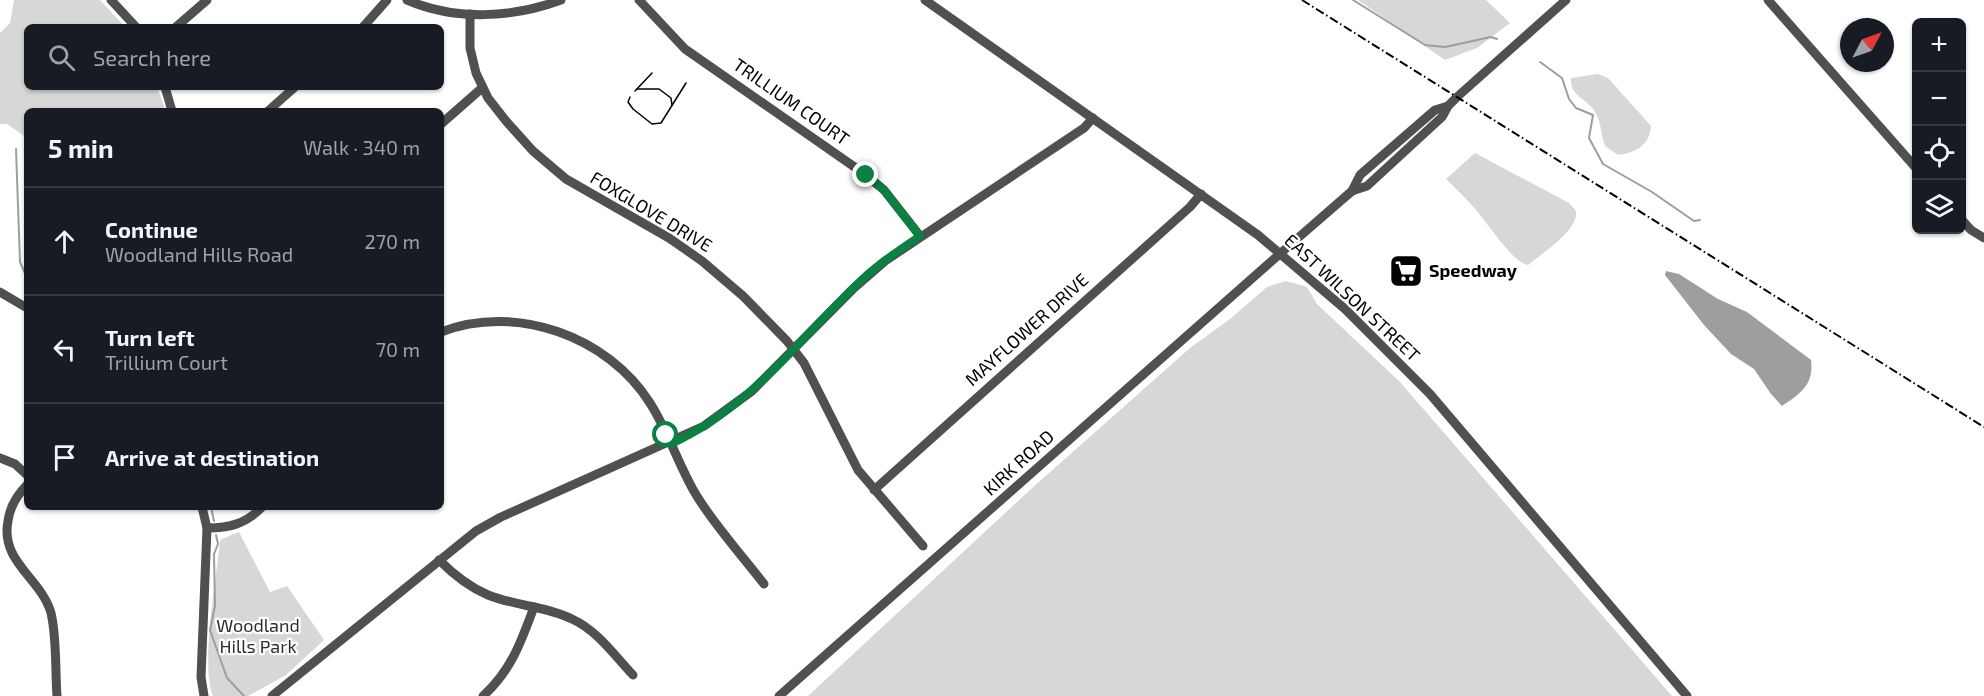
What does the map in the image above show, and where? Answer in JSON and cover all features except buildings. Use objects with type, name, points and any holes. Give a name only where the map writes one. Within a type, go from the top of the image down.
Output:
[{"type":"street","points":[[111,0],[133,24]]},
{"type":"street","points":[[179,24],[207,0]]},
{"type":"street","points":[[366,24],[387,0]]},
{"type":"street","points":[[407,0],[430,8],[470,14],[510,13],[561,0]]},
{"type":"street","name":"TRILLIUM COURT","points":[[639,0],[685,49],[866,175],[884,190],[920,236]]},
{"type":"street","name":"EAST WILSON STREET","points":[[925,0],[1200,194],[1280,253],[1344,309],[1430,394],[1687,696]]},
{"type":"street","name":"KIRK ROAD","points":[[779,696],[1352,191],[1360,174],[1435,110],[1448,106],[1566,0]]},
{"type":"street","points":[[1767,0],[1912,162]]},
{"type":"street","name":"FOXGLOVE DRIVE","points":[[470,14],[472,57],[482,88],[506,121],[555,171],[702,261],[743,296],[794,348],[858,470],[922,546]]},
{"type":"street","points":[[444,121],[482,88]]},
{"type":"street","points":[[166,90],[171,108]]},
{"type":"street","points":[[272,108],[292,90]]},
{"type":"street","points":[[272,696],[439,560],[493,521],[671,444],[737,404],[869,274],[920,236],[1084,128],[1093,118]]},
{"type":"street","name":"MAYFLOWER DRIVE","points":[[874,490],[1190,207],[1200,194]]},
{"type":"street","points":[[1966,224],[1984,238]]},
{"type":"street","points":[[0,292],[24,306]]},
{"type":"street","points":[[444,331],[470,324],[509,322],[536,326],[579,340],[606,357],[635,382],[656,412],[702,505],[764,584]]},
{"type":"street","points":[[0,458],[15,464],[24,472]]},
{"type":"street","points":[[24,488],[13,501],[8,518],[7,539],[19,566],[42,594],[50,612],[57,696]]},
{"type":"street","points":[[203,510],[207,528],[201,677],[204,696]]},
{"type":"street","points":[[207,528],[235,525],[254,516],[259,510]]},
{"type":"street","points":[[439,560],[478,590],[563,615],[589,629],[633,675]]},
{"type":"street","points":[[483,696],[498,682],[514,659],[534,607]]},
{"type":"green space","points":[[14,0],[100,0],[122,24],[24,24],[24,90],[158,90],[165,108],[24,108],[24,136],[7,124],[0,124],[0,33],[10,23]]},
{"type":"green space","points":[[1358,0],[1486,0],[1510,23],[1477,48],[1445,60]]},
{"type":"green space","points":[[1598,74],[1608,78],[1651,126],[1645,143],[1636,150],[1618,155],[1605,146],[1596,113],[1573,89],[1571,78]]},
{"type":"green space","points":[[1475,153],[1569,203],[1576,211],[1572,226],[1566,234],[1528,265],[1522,263],[1508,250],[1473,206],[1446,179]]},
{"type":"green space","points":[[1286,281],[1307,287],[1317,304],[1400,382],[1672,696],[808,696],[1031,489],[1190,348],[1230,319],[1267,287]]},
{"type":"green space","name":"Woodland Hills Park","points":[[239,532],[270,592],[287,586],[324,640],[286,675],[248,696],[213,696],[208,664],[210,620],[220,540]]},
{"type":"shaded area","points":[[1666,271],[1679,274],[1718,299],[1747,312],[1811,360],[1810,376],[1805,388],[1782,406],[1754,369],[1731,354],[1704,325],[1665,275]]},
{"type":"waterway","points":[[1353,0],[1425,45],[1445,47],[1491,37],[1497,39]]},
{"type":"waterway","points":[[1540,62],[1562,78],[1569,99],[1576,108],[1593,115],[1589,138],[1603,164],[1652,192],[1694,221],[1700,220]]},
{"type":"waterway","points":[[16,149],[20,262],[24,271]]},
{"type":"waterway","points":[[212,510],[214,521]]},
{"type":"waterway","points":[[216,535],[218,544],[214,554],[215,606],[210,630],[227,678],[244,696]]},
{"type":"tram line","points":[[635,91],[652,73]]},
{"type":"tram line","points":[[630,97],[628,102],[633,109],[652,124],[661,123],[686,83]]},
{"type":"tram line","points":[[637,89],[659,89],[671,98],[672,105]]},
{"type":"railway","points":[[1302,0],[1984,427]]},
{"type":"place","name":"Speedway","points":[[1406,271]]},
{"type":"route","points":[[666,435],[671,444],[688,436],[737,404],[869,274],[920,236],[884,190],[866,175]]}]
